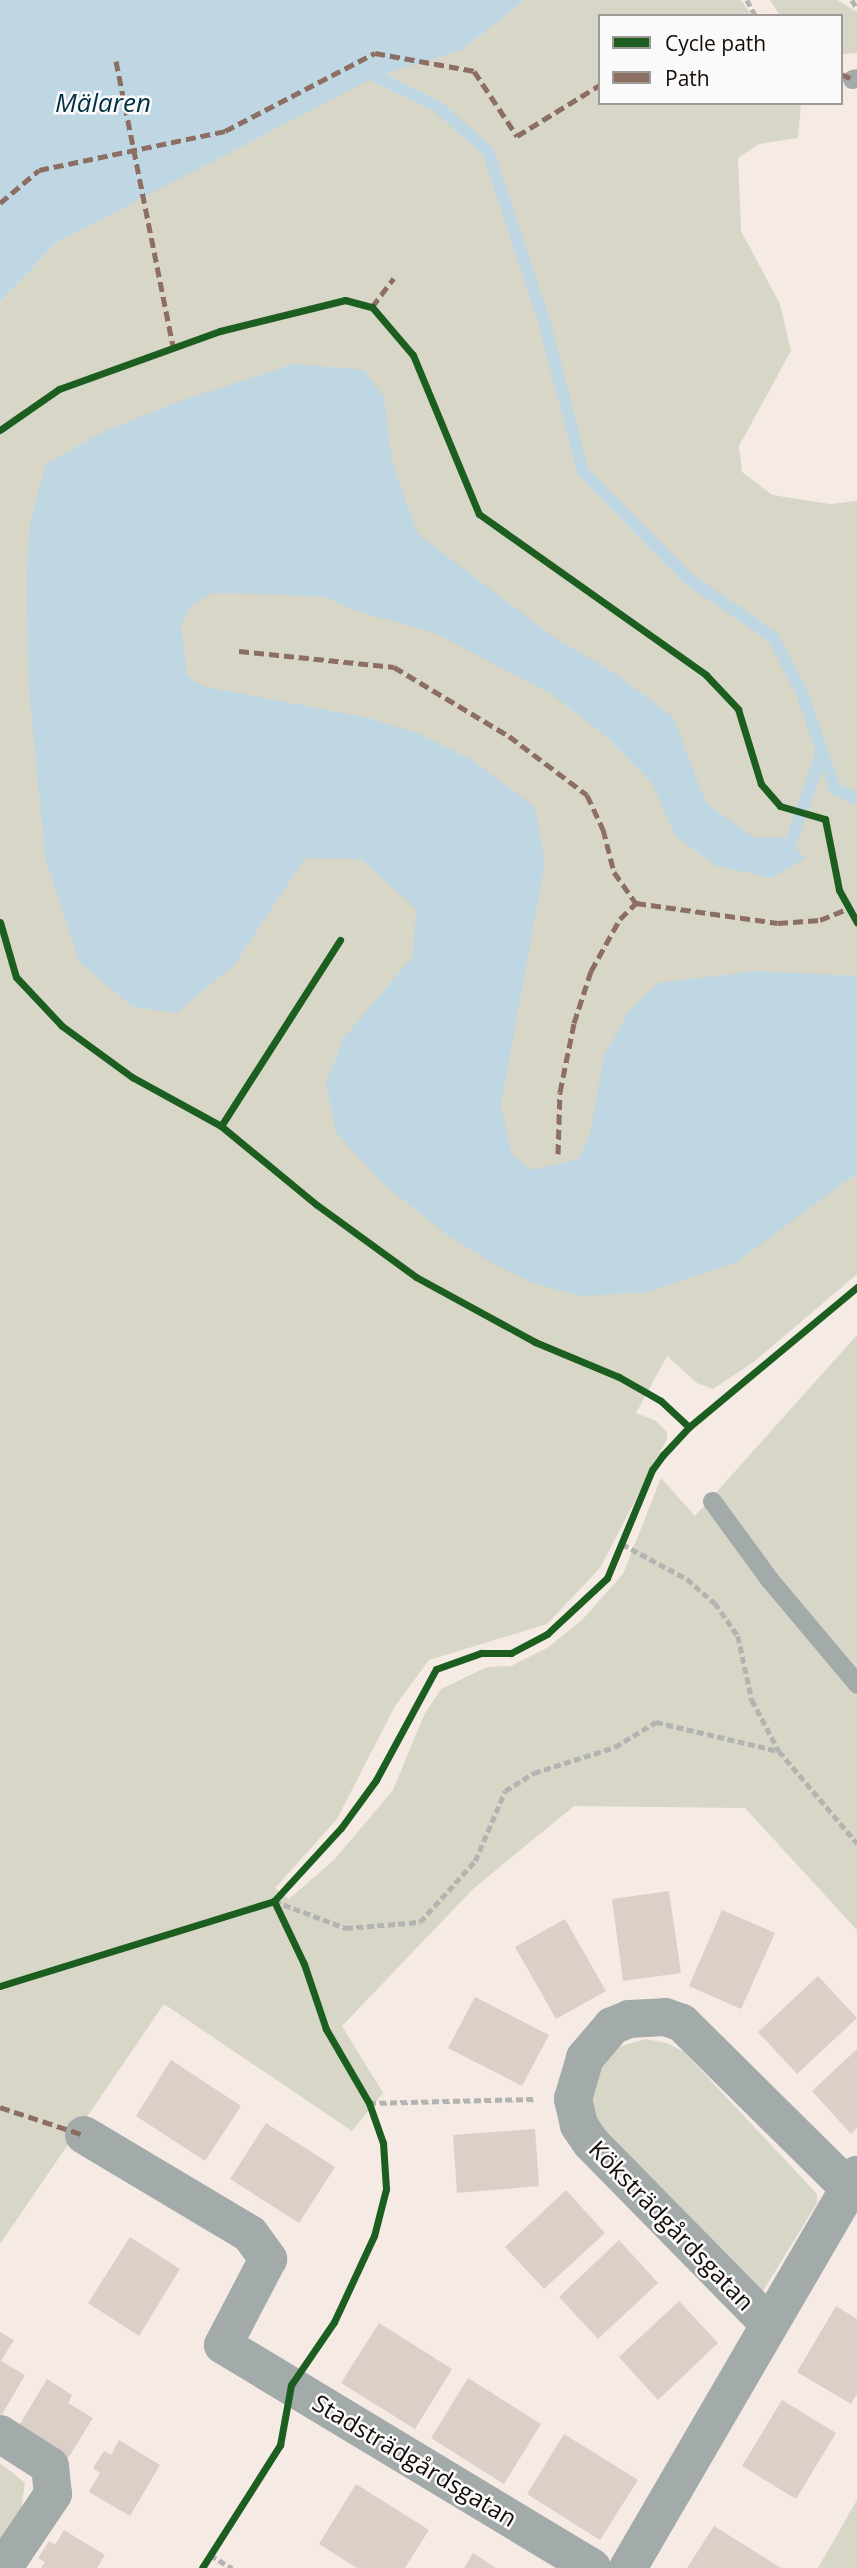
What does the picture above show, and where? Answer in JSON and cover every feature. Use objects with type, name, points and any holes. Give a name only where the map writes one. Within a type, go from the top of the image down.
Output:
[{"type":"street","name":"Köksträdgårdsgatan","points":[[628,2568],[768,2323],[853,2181],[693,2030],[666,2017],[647,2015],[612,2026],[585,2058],[573,2099],[579,2125],[591,2143],[768,2323]]},
{"type":"street","name":"Stadsträdgårdsgatan","points":[[84,2136],[250,2234],[268,2259],[223,2345],[593,2568]]},
{"type":"street","points":[[0,2434],[50,2466],[53,2494],[3,2568]]},
{"type":"lane","points":[[712,1501],[769,1579],[857,1684]]},
{"type":"path","points":[[852,0],[857,8]]},
{"type":"path","points":[[617,1556],[627,1532]]},
{"type":"path","points":[[622,1544],[687,1579],[715,1603],[738,1636],[752,1700],[779,1751],[857,1843]]},
{"type":"path","points":[[274,1901],[346,1928],[420,1922],[475,1861],[505,1791],[534,1773],[615,1747],[656,1722],[779,1751]]},
{"type":"path","points":[[262,1905],[274,1901],[283,1892]]},
{"type":"path","points":[[274,1901],[279,1911]]},
{"type":"path","points":[[363,2094],[373,2117]]},
{"type":"path","points":[[369,2104],[573,2099]]},
{"type":"path","points":[[217,2544],[208,2558],[232,2568]]},
{"type":"shaded area","points":[[525,0],[741,0],[751,14],[598,14],[598,105],[801,105],[798,138],[759,144],[738,158],[741,231],[780,304],[791,351],[739,446],[742,472],[772,495],[830,504],[857,501],[857,1274],[755,1361],[713,1389],[697,1383],[667,1356],[636,1413],[656,1421],[667,1432],[667,1439],[600,1568],[547,1624],[429,1660],[395,1706],[337,1819],[275,1888],[289,1899],[334,1860],[393,1790],[424,1715],[441,1689],[487,1667],[511,1666],[547,1648],[582,1620],[623,1574],[661,1478],[695,1516],[857,1335],[857,1930],[745,1808],[574,1806],[473,1889],[342,2026],[383,2093],[352,2131],[164,2004],[0,2244],[0,302],[56,243],[375,76],[462,50]]},
{"type":"shaded area","points":[[770,0],[837,0],[857,12],[857,53],[843,54],[843,14],[779,14]]},
{"type":"shaded area","points":[[645,2039],[667,2043],[684,2052],[817,2194],[817,2203],[763,2291],[591,2124],[589,2079],[609,2050]]},
{"type":"shaded area","points":[[0,2463],[25,2483],[21,2509],[0,2544]]},
{"type":"shaded area","points":[[857,2500],[857,2568],[818,2568]]},
{"type":"water","name":"Mälaren","points":[[0,0],[525,0],[462,50],[375,77],[56,243],[0,302]]},
{"type":"water","points":[[293,364],[364,370],[384,397],[392,461],[418,534],[552,636],[616,674],[673,717],[706,803],[755,838],[786,837],[805,858],[772,878],[717,866],[676,837],[652,783],[610,740],[553,695],[435,633],[353,610],[325,597],[263,594],[212,593],[190,607],[181,624],[187,675],[202,686],[369,718],[417,733],[472,760],[535,807],[545,863],[501,1105],[512,1155],[531,1170],[578,1159],[590,1134],[604,1056],[628,1012],[658,983],[757,971],[857,976],[857,1173],[737,1262],[647,1292],[581,1296],[533,1283],[494,1264],[447,1235],[379,1180],[336,1132],[326,1084],[343,1039],[413,956],[416,909],[361,859],[305,858],[236,963],[176,1013],[133,1007],[79,962],[45,857],[29,688],[26,584],[30,524],[46,464],[101,433],[172,404]]},
{"type":"building","points":[[669,1891],[681,1973],[623,1981],[612,1899]]},
{"type":"building","points":[[722,1910],[775,1933],[741,2009],[689,1986]]},
{"type":"building","points":[[565,1919],[606,1991],[556,2019],[515,1947]]},
{"type":"building","points":[[818,1976],[857,2018],[797,2074],[758,2032]]},
{"type":"building","points":[[475,1997],[549,2035],[522,2086],[448,2048]]},
{"type":"building","points":[[857,2049],[857,2128],[851,2134],[812,2091]]},
{"type":"building","points":[[171,2060],[241,2106],[205,2161],[136,2116]]},
{"type":"building","points":[[266,2123],[335,2167],[299,2223],[230,2179]]},
{"type":"building","points":[[535,2129],[539,2186],[457,2193],[453,2135]]},
{"type":"building","points":[[566,2190],[605,2233],[544,2289],[505,2247]]},
{"type":"building","points":[[130,2237],[180,2269],[139,2336],[88,2303]]},
{"type":"building","points":[[619,2240],[658,2283],[598,2339],[559,2297]]},
{"type":"building","points":[[679,2301],[718,2343],[658,2400],[619,2357]]},
{"type":"building","points":[[836,2306],[857,2319],[857,2394],[851,2404],[797,2372]]},
{"type":"building","points":[[379,2323],[452,2369],[415,2429],[341,2383]]},
{"type":"building","points":[[0,2332],[14,2340],[1,2361],[25,2375],[0,2418]]},
{"type":"building","points":[[468,2378],[541,2424],[504,2484],[431,2438]]},
{"type":"building","points":[[47,2379],[72,2395],[68,2403],[93,2418],[67,2460],[17,2429]]},
{"type":"building","points":[[782,2400],[836,2433],[796,2499],[742,2466]]},
{"type":"building","points":[[564,2434],[638,2480],[600,2540],[527,2494]]},
{"type":"building","points":[[119,2440],[160,2465],[130,2516],[89,2492],[100,2473],[93,2468],[104,2451],[111,2455]]},
{"type":"building","points":[[356,2484],[429,2530],[405,2568],[357,2568],[319,2544]]},
{"type":"building","points":[[714,2526],[781,2568],[687,2568]]},
{"type":"building","points":[[64,2530],[105,2555],[97,2568],[41,2568],[45,2562],[38,2558],[49,2541],[55,2545]]},
{"type":"building","points":[[473,2553],[496,2568],[464,2568]]},
{"type":"waterway","points":[[375,76],[437,106],[488,151],[544,321],[583,472],[690,580],[773,637],[803,695],[835,789],[857,799]]},
{"type":"waterway","points":[[791,843],[822,751]]},
{"type":"marked path","points":[[0,203],[39,170],[225,131],[375,53],[474,71],[517,136],[598,86]]},
{"type":"marked path","points":[[116,61],[173,347]]},
{"type":"marked path","points":[[843,75],[852,79]]},
{"type":"marked path","points":[[372,307],[394,278]]},
{"type":"marked path","points":[[239,651],[394,667],[509,736],[587,795],[603,829],[614,872],[636,903]]},
{"type":"marked path","points":[[558,1154],[560,1092],[574,1023],[591,971],[620,919],[636,903],[778,923],[820,920],[849,908]]},
{"type":"marked path","points":[[0,2107],[84,2135]]},
{"type":"cycle path","points":[[0,430],[59,389],[220,331],[345,300],[372,307],[413,355],[479,514],[706,675],[738,709],[761,784],[780,806],[825,819],[839,890],[857,922]]},
{"type":"cycle path","points":[[0,922],[16,977],[62,1026],[132,1077],[221,1126],[317,1205],[416,1277],[535,1342],[619,1377],[661,1401],[689,1427]]},
{"type":"cycle path","points":[[221,1126],[340,940]]},
{"type":"cycle path","points":[[0,1986],[274,1901],[341,1828],[376,1780],[436,1669],[481,1653],[511,1653],[547,1634],[607,1578],[652,1470],[663,1455],[689,1427],[857,1287]]},
{"type":"cycle path","points":[[202,2568],[280,2445],[291,2385],[334,2322],[374,2236],[386,2189],[383,2143],[369,2103],[326,2029],[304,1964],[274,1901]]}]
